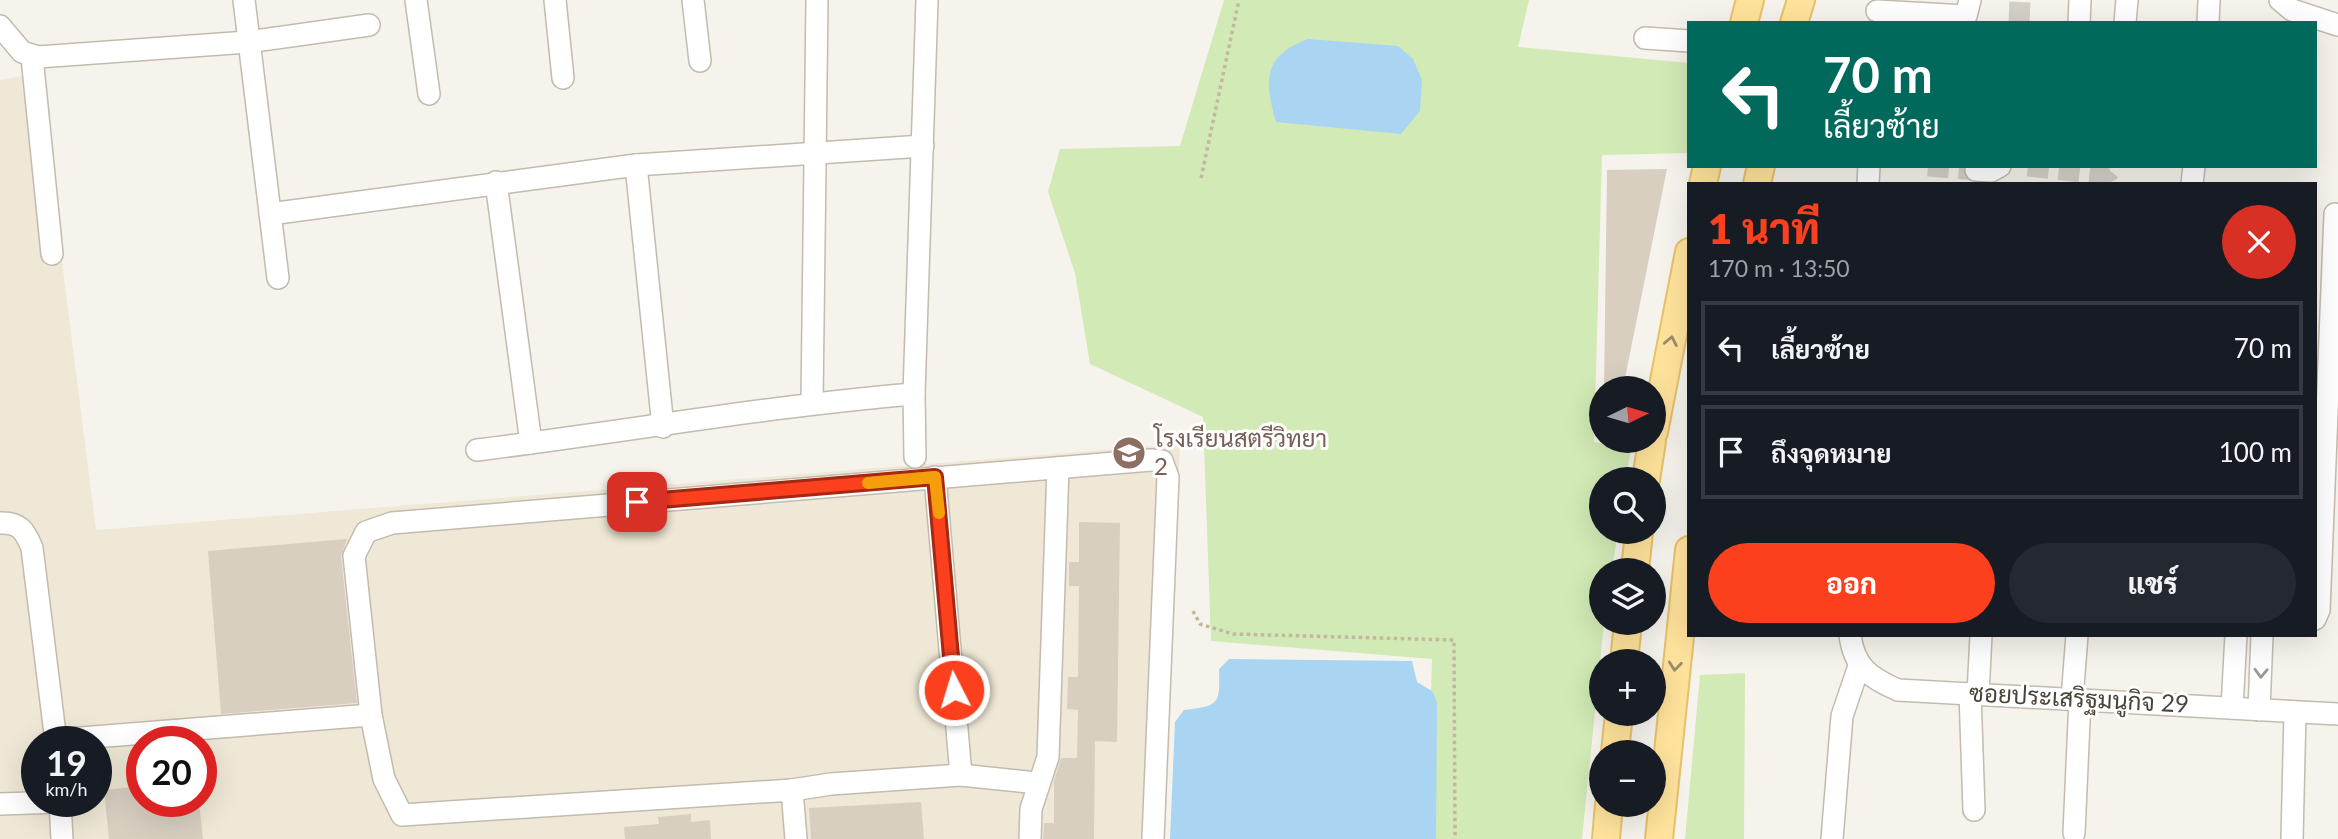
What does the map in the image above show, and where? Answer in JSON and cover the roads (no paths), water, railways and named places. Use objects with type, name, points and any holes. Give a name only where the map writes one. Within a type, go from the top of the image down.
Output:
[{"type":"main road","points":[[1745,21],[1750,0]]},
{"type":"main road","points":[[1795,21],[1801,0]]},
{"type":"main road","points":[[1665,376],[1687,262]]},
{"type":"main road","points":[[1659,839],[1687,569]]},
{"type":"main road","points":[[1606,839],[1608,817]]},
{"type":"street","points":[[244,0],[278,278]]},
{"type":"street","points":[[416,0],[429,94]]},
{"type":"street","points":[[555,0],[563,78]]},
{"type":"street","points":[[693,0],[700,61]]},
{"type":"street","points":[[812,403],[817,0]]},
{"type":"street","points":[[915,457],[914,394],[927,0]]},
{"type":"street","points":[[2079,21],[2080,0]]},
{"type":"street","points":[[2125,21],[2127,0]]},
{"type":"street","points":[[2208,21],[2209,0]]},
{"type":"street","points":[[2280,0],[2292,10],[2338,25]]},
{"type":"street","points":[[1877,11],[1932,19],[1966,16],[1970,5]]},
{"type":"street","points":[[0,26],[22,52],[32,57],[248,42],[369,25]]},
{"type":"street","points":[[1645,38],[1687,41]]},
{"type":"street","points":[[32,57],[52,254]]},
{"type":"street","points":[[270,215],[496,182],[636,165],[923,146]]},
{"type":"street","points":[[636,165],[663,426]]},
{"type":"street","points":[[1976,170],[1991,171],[1996,168]]},
{"type":"street","points":[[496,182],[531,443]]},
{"type":"street","points":[[2317,614],[2335,214]]},
{"type":"street","points":[[477,450],[812,403],[914,394]]},
{"type":"street","points":[[1037,783],[961,775],[844,783],[792,790],[402,816],[384,779],[371,715],[354,556],[366,532],[392,523],[935,477],[1162,461],[1168,470],[1153,839]]},
{"type":"street","points":[[1030,839],[1031,808],[1037,783],[1048,757],[1058,468]]},
{"type":"street","points":[[935,477],[961,775]]},
{"type":"street","points":[[0,523],[18,525],[26,531],[32,548],[54,726]]},
{"type":"street","points":[[1832,839],[1842,716],[1859,666],[1852,653],[1850,637]]},
{"type":"street","points":[[1973,810],[1974,694],[1981,637]]},
{"type":"street","points":[[2074,834],[2077,637]]},
{"type":"street","points":[[2232,708],[2236,637]]},
{"type":"street","points":[[2259,710],[2262,637]]},
{"type":"street","name":"ซอยประเสริฐมนูกิจ 29","points":[[1859,666],[1874,680],[1898,690],[2338,714]]},
{"type":"street","points":[[2292,839],[2295,712]]},
{"type":"street","points":[[112,736],[371,715]]},
{"type":"street","points":[[792,790],[796,839]]},
{"type":"street","points":[[0,804],[21,803]]},
{"type":"street","points":[[61,817],[62,839]]},
{"type":"water","points":[[1308,39],[1398,46],[1413,59],[1422,80],[1420,111],[1401,134],[1276,122],[1270,94],[1271,71],[1282,53]]},
{"type":"water","points":[[1229,659],[1412,661],[1417,682],[1432,691],[1437,702],[1436,839],[1170,839],[1175,722],[1184,710],[1205,707],[1215,701],[1219,690],[1219,669]]},
{"type":"tunnel","points":[[2019,21],[2020,0]]},
{"type":"tunnel","points":[[1952,168],[1976,170]]},
{"type":"tunnel","points":[[2046,168],[2099,174],[2112,168]]},
{"type":"place","name":"โรงเรียนสตรีวิทยา 2","points":[[1129,453]]}]
